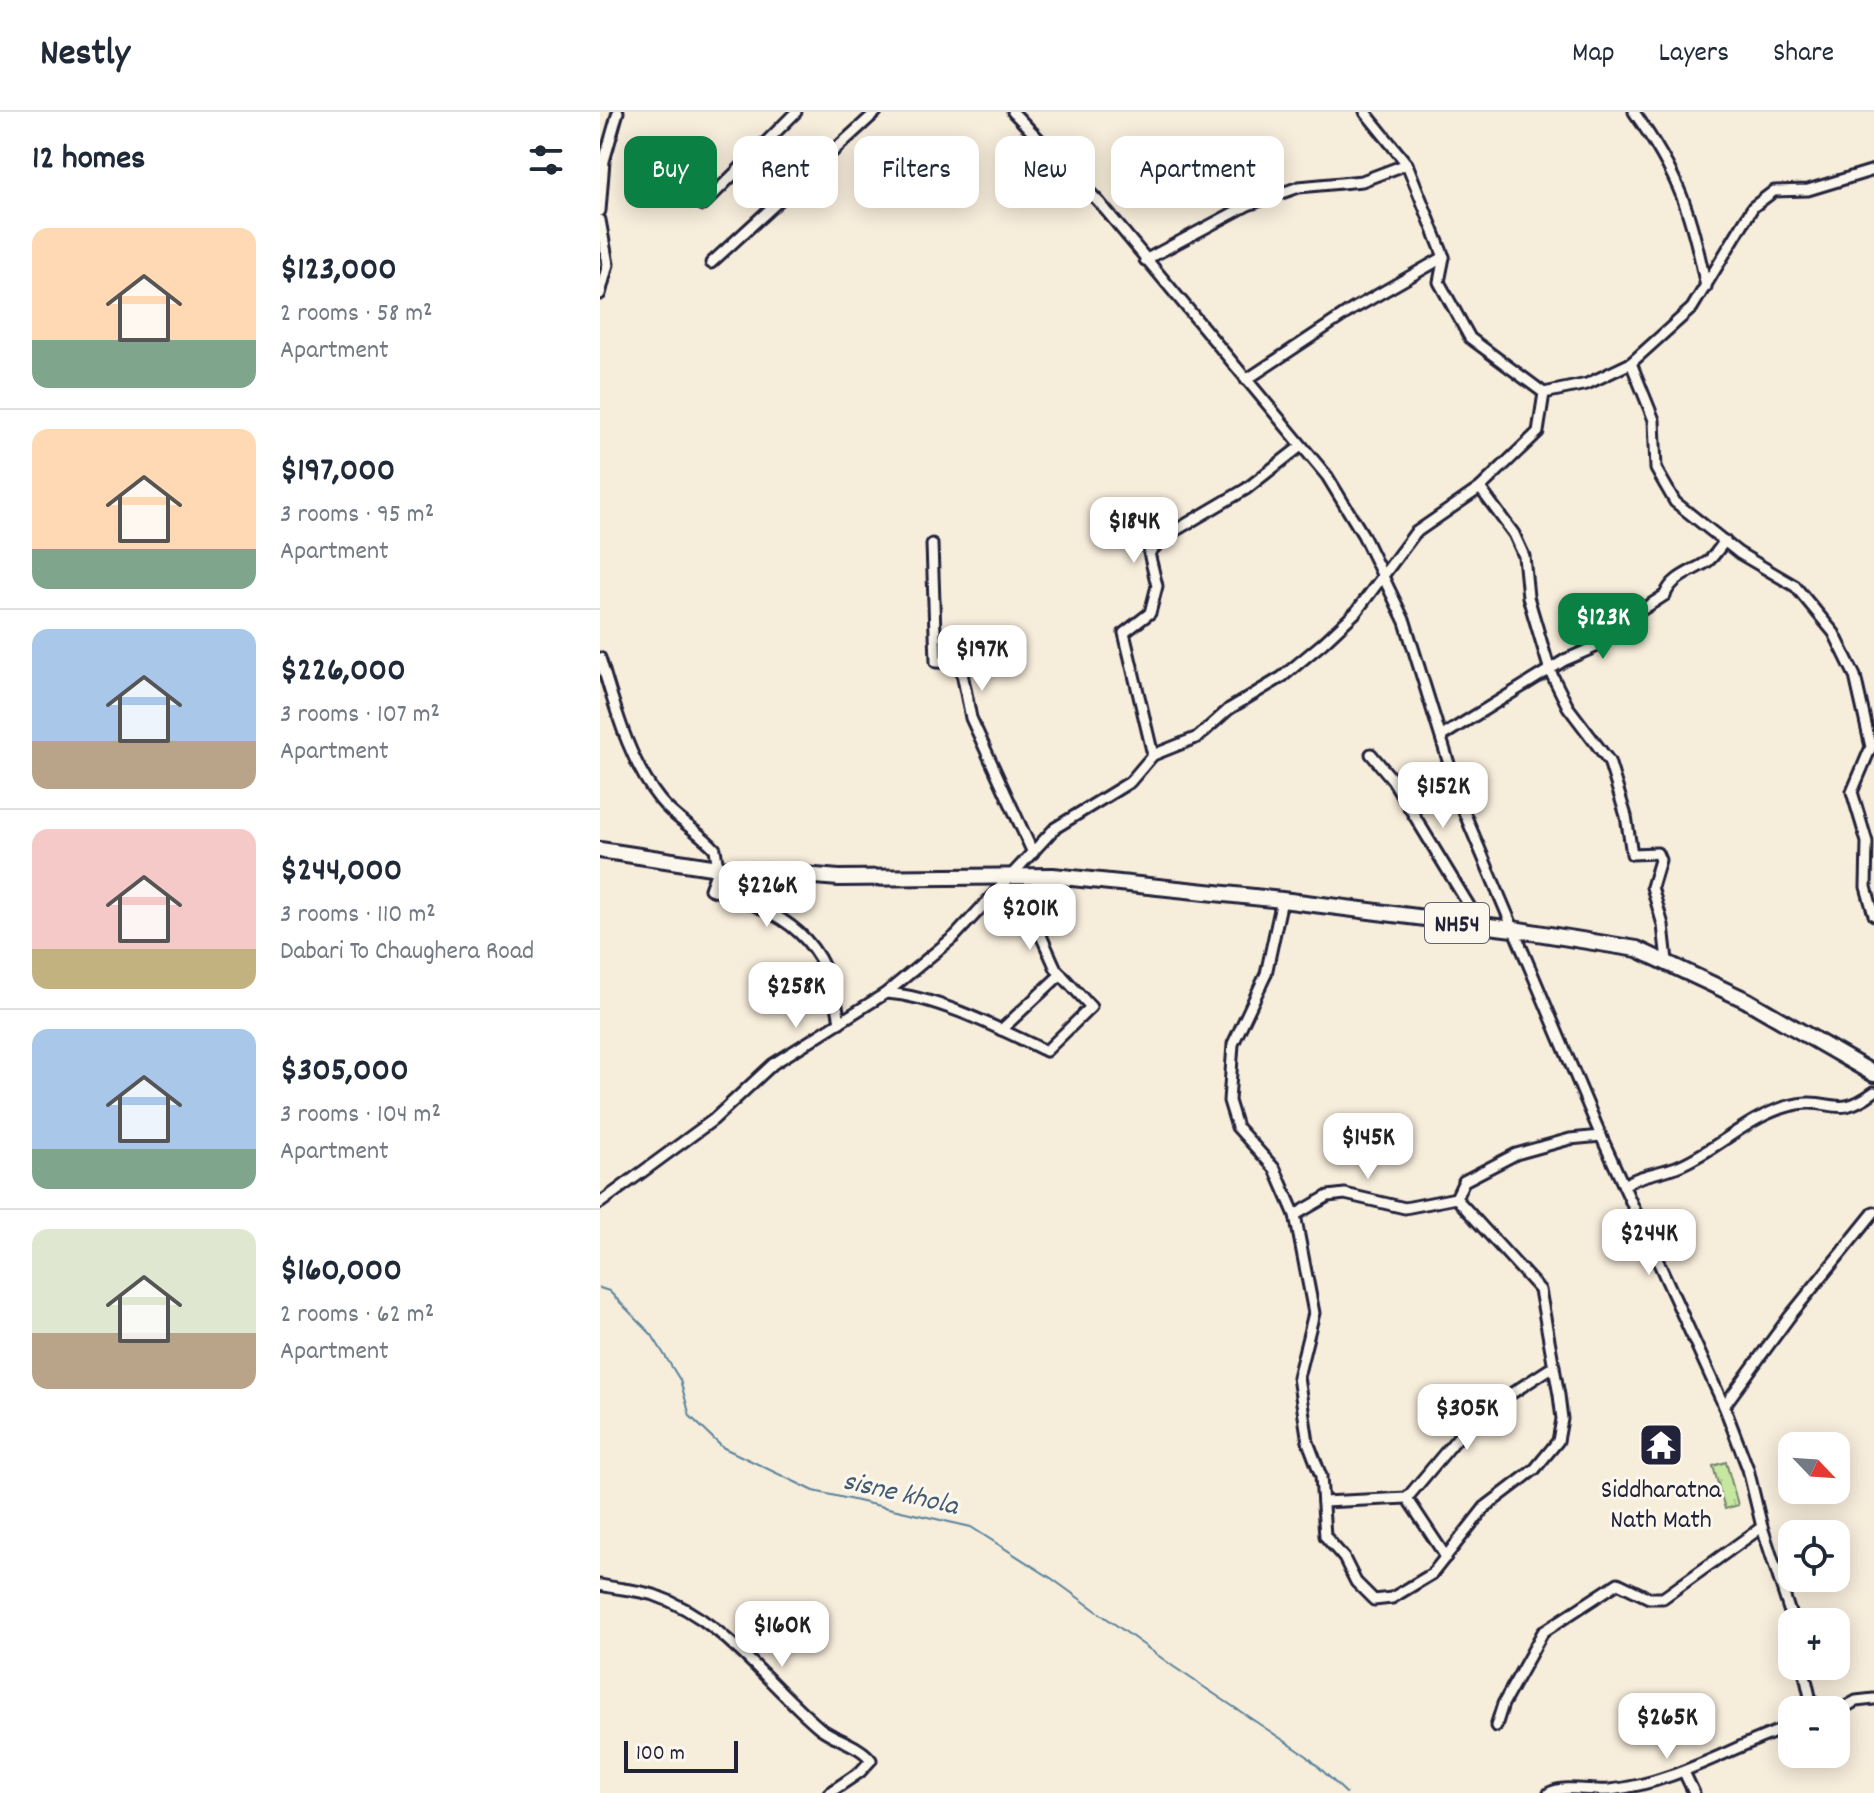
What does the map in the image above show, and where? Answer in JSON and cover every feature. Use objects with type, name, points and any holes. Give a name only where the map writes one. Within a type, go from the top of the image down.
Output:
[{"type":"main road","name":"NH54","points":[[600,850],[718,868],[867,878],[1053,876],[1282,900],[1513,929],[1637,949],[1746,1000],[1874,1073]]},
{"type":"street","points":[[600,211],[604,161],[618,112]]},
{"type":"street","points":[[717,191],[796,112]]},
{"type":"street","points":[[711,263],[876,112]]},
{"type":"street","points":[[1013,112],[1099,202],[1327,476],[1363,535],[1405,622],[1464,812],[1601,1136],[1724,1406],[1748,1469],[1762,1527],[1788,1608]]},
{"type":"street","points":[[1365,112],[1407,164],[1444,257],[1439,282],[1470,338],[1544,393],[1587,384],[1631,363],[1692,308],[1753,207],[1774,191],[1808,190],[1874,170]]},
{"type":"street","points":[[1634,112],[1680,189],[1692,219],[1706,287]]},
{"type":"street","points":[[1145,260],[1248,205],[1299,187],[1362,181],[1407,164]]},
{"type":"street","points":[[600,220],[608,264],[600,294]]},
{"type":"street","points":[[1246,380],[1353,309],[1444,257]]},
{"type":"street","points":[[1631,363],[1654,420],[1656,469],[1675,502],[1725,541],[1795,586],[1834,633],[1855,676],[1871,747],[1852,792],[1867,842],[1866,887],[1874,915]]},
{"type":"street","points":[[600,1203],[713,1120],[773,1064],[886,993],[955,936],[1055,828],[1130,782],[1153,755],[1198,737],[1229,709],[1282,677],[1356,612],[1415,533],[1480,488],[1538,432],[1544,393]]},
{"type":"street","points":[[1153,755],[1124,633],[1150,613],[1157,586],[1149,553],[1166,536],[1246,489],[1301,446]]},
{"type":"street","points":[[1480,488],[1514,534],[1524,556],[1528,597],[1550,671],[1568,707],[1609,761],[1626,816],[1632,854],[1657,853],[1660,860],[1652,887],[1663,925],[1667,961]]},
{"type":"street","points":[[1442,736],[1565,660],[1595,647],[1608,632],[1665,595],[1668,586],[1710,560],[1725,541]]},
{"type":"street","points":[[932,544],[936,662],[960,663],[971,718],[1033,853]]},
{"type":"street","points":[[600,658],[624,731],[647,781],[661,802],[715,849],[718,868],[710,889],[768,910],[799,931],[817,953],[834,984],[840,1022]]},
{"type":"street","points":[[1371,754],[1392,779],[1482,927]]},
{"type":"street","points":[[886,993],[907,995],[1001,1030],[1046,1051],[1091,1007],[1061,974],[1039,931],[1056,920],[1053,876]]},
{"type":"street","points":[[1282,900],[1266,974],[1233,1044],[1229,1101],[1237,1127],[1275,1169],[1295,1215],[1314,1313],[1298,1377],[1299,1387],[1308,1442],[1321,1476],[1329,1544],[1344,1558],[1356,1582],[1379,1602],[1415,1587],[1446,1557],[1485,1507],[1535,1469],[1558,1441],[1562,1419],[1540,1290],[1456,1198]]},
{"type":"street","points":[[1001,1030],[1061,974]]},
{"type":"street","points":[[1624,1185],[1648,1172],[1675,1167],[1761,1116],[1799,1104],[1838,1109],[1850,1107],[1874,1092]]},
{"type":"street","points":[[1456,1198],[1464,1181],[1516,1154],[1570,1139],[1601,1136]]},
{"type":"street","points":[[1295,1215],[1328,1196],[1345,1194],[1405,1208],[1456,1198]]},
{"type":"street","points":[[1724,1406],[1798,1305],[1874,1212]]},
{"type":"street","points":[[1323,1502],[1407,1498],[1475,1417],[1554,1366]]},
{"type":"street","points":[[1407,1498],[1446,1557]]},
{"type":"street","points":[[1496,1726],[1503,1704],[1543,1632],[1618,1583],[1649,1598],[1663,1598],[1762,1527]]},
{"type":"street","points":[[600,1585],[657,1596],[712,1626],[821,1729],[847,1746],[864,1752],[871,1760],[829,1793]]},
{"type":"street","points":[[1850,1704],[1874,1699]]},
{"type":"street","points":[[1549,1793],[1553,1790],[1607,1791],[1656,1783],[1740,1743],[1778,1731]]},
{"type":"street","points":[[1684,1772],[1694,1793]]},
{"type":"green space","points":[[1726,1462],[1738,1505],[1725,1509],[1713,1466]]},
{"type":"waterway","name":"sisne khola","points":[[600,1288],[609,1291],[652,1335],[680,1380],[690,1416],[722,1447],[814,1491],[971,1527],[1051,1578],[1174,1667],[1307,1756],[1346,1793]]},
{"type":"place","name":"Siddharatna Nath Math","points":[[1661,1445]]}]
